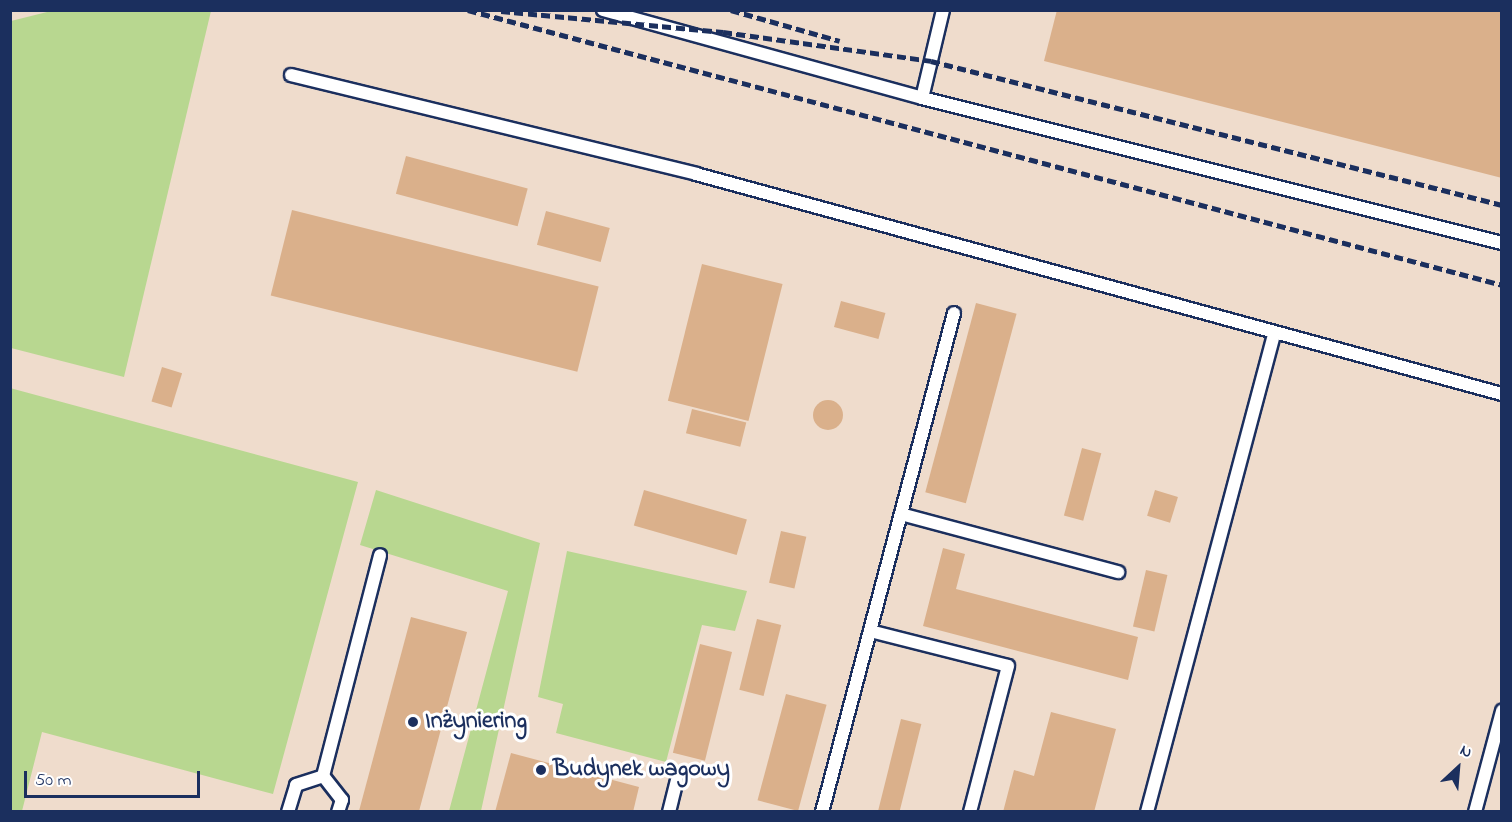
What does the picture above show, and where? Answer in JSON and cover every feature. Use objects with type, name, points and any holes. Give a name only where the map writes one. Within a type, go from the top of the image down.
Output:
[{"type":"lane","points":[[603,10],[922,98],[1502,243]]},
{"type":"lane","points":[[922,98],[943,10]]},
{"type":"lane","points":[[291,75],[696,174],[1274,335],[1502,394]]},
{"type":"lane","points":[[822,812],[954,313]]},
{"type":"lane","points":[[1147,812],[1274,335]]},
{"type":"lane","points":[[901,514],[1118,572]]},
{"type":"lane","points":[[322,776],[380,555]]},
{"type":"lane","points":[[870,631],[1008,666],[970,812]]},
{"type":"lane","points":[[1474,812],[1502,711]]},
{"type":"lane","points":[[288,812],[296,785],[322,776]]},
{"type":"lane","points":[[322,776],[342,800],[338,812]]},
{"type":"lane","points":[[669,812],[677,780]]},
{"type":"shaded area","points":[[10,11],[1501,11],[1501,811],[10,811]]},
{"type":"green space","points":[[55,10],[211,11],[124,377],[11,348],[11,21]]},
{"type":"green space","points":[[10,388],[358,482],[273,794],[42,732],[22,811],[11,811]]},
{"type":"green space","points":[[376,490],[540,543],[481,811],[449,811],[508,591],[360,545]]},
{"type":"green space","points":[[567,551],[747,591],[735,631],[702,625],[666,762],[556,733],[563,704],[538,697]]},
{"type":"building","points":[[1057,10],[1502,10],[1502,178],[1044,61]]},
{"type":"building","points":[[406,156],[528,189],[518,226],[396,194]]},
{"type":"building","points":[[292,210],[599,286],[577,372],[271,295]]},
{"type":"building","points":[[546,211],[610,228],[601,262],[537,245]]},
{"type":"building","points":[[702,264],[783,284],[748,421],[668,401]]},
{"type":"building","points":[[841,301],[885,313],[878,339],[834,327]]},
{"type":"building","points":[[976,303],[1017,314],[966,503],[925,492]]},
{"type":"building","points":[[162,367],[182,373],[172,408],[151,401]]},
{"type":"building","points":[[828,400],[839,404],[843,415],[839,426],[828,430],[817,426],[813,415],[817,404]]},
{"type":"building","points":[[692,409],[746,423],[740,447],[686,433]]},
{"type":"building","points":[[1082,448],[1101,453],[1083,521],[1064,516]]},
{"type":"building","points":[[644,490],[747,519],[737,555],[634,526]]},
{"type":"building","points":[[1155,490],[1178,497],[1170,523],[1147,516]]},
{"type":"building","points":[[781,531],[806,537],[794,588],[769,583]]},
{"type":"building","points":[[943,548],[965,554],[956,589],[1138,637],[1128,680],[923,626]]},
{"type":"building","points":[[1146,570],[1167,575],[1154,631],[1133,627]]},
{"type":"building","name":"Inżyniering","points":[[411,617],[467,632],[419,812],[359,812]]},
{"type":"building","points":[[757,619],[781,625],[764,696],[739,690]]},
{"type":"building","points":[[700,644],[732,652],[705,761],[673,753]]},
{"type":"building","points":[[786,694],[827,705],[798,811],[758,800]]},
{"type":"building","points":[[1051,712],[1116,729],[1094,812],[1003,812],[1014,770],[1034,776]]},
{"type":"building","points":[[901,719],[921,724],[899,812],[878,812]]},
{"type":"building","name":"Budynek wagowy","points":[[511,753],[639,787],[633,812],[495,812]]},
{"type":"railway","points":[[468,10],[1502,285]]},
{"type":"railway","points":[[731,10],[840,41]]},
{"type":"railway","points":[[501,11],[723,32],[931,61],[1502,205]]},
{"type":"place","name":"Inżyniering","points":[[413,722]]},
{"type":"place","name":"Budynek wagowy","points":[[541,770]]}]
